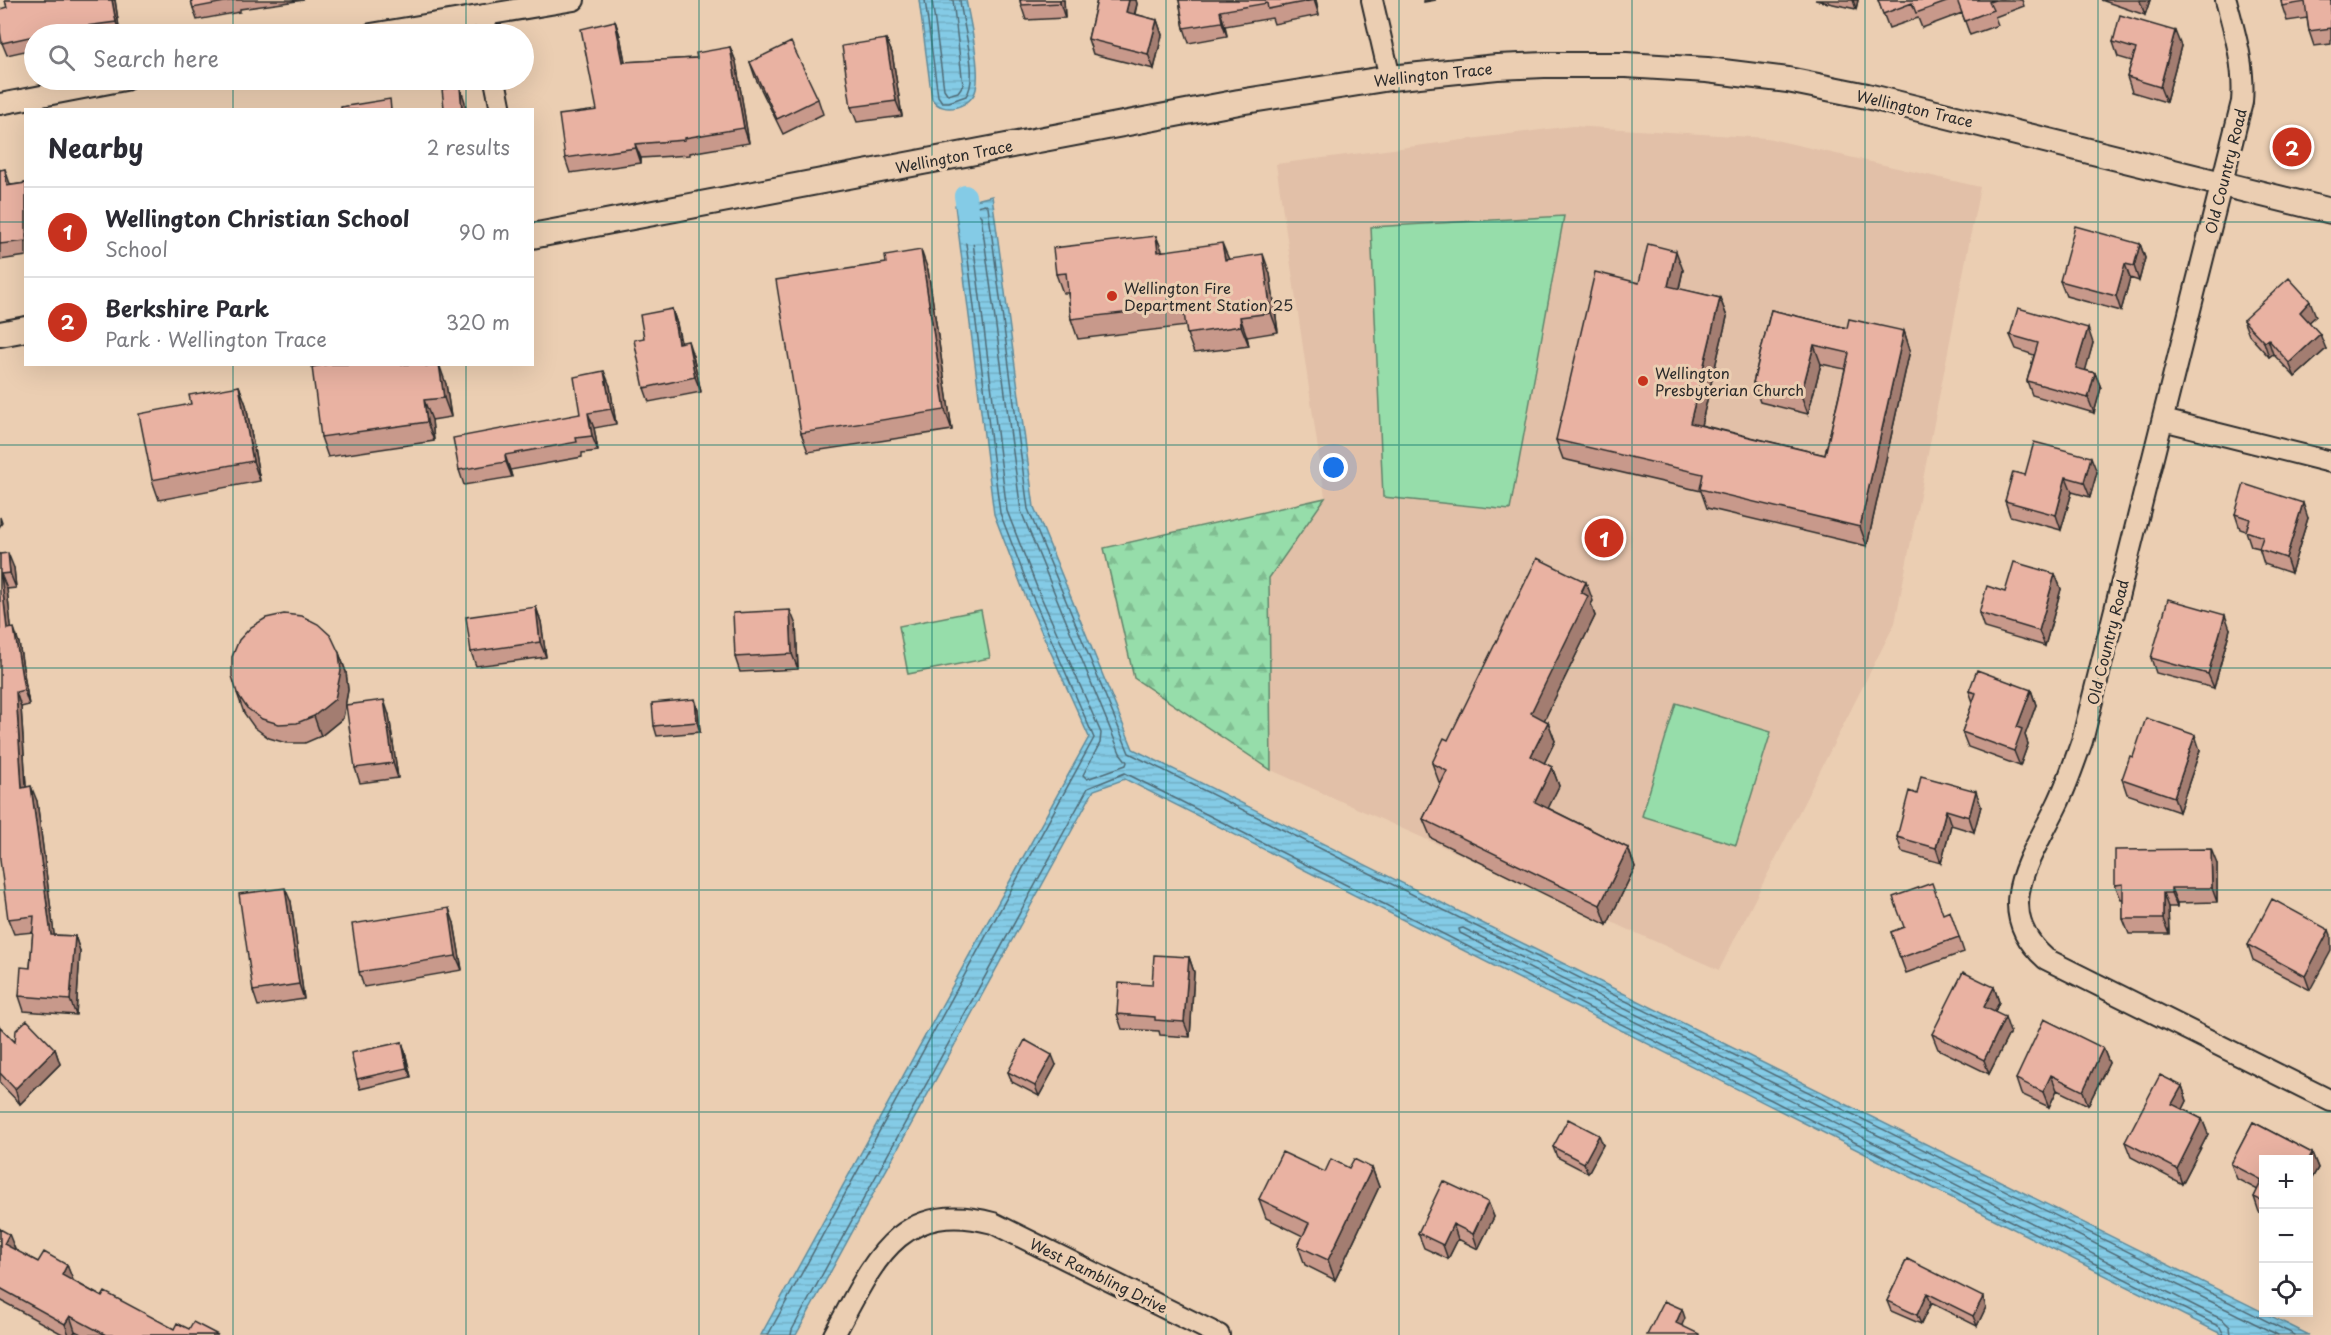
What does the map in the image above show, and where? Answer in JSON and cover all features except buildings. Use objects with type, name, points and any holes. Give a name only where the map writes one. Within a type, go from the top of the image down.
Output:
[{"type":"street","points":[[489,24],[574,0]]},
{"type":"street","points":[[1372,0],[1390,78]]},
{"type":"street","name":"Old Country Road","points":[[2226,0],[2240,52],[2244,86],[2242,102],[2082,741],[2064,790],[2018,888],[2017,904],[2019,920],[2029,941],[2046,959],[2331,1101]]},
{"type":"street","name":"Wellington Trace","points":[[534,236],[1239,102],[1390,78],[1497,67],[1602,65],[1707,70],[1788,80],[1868,96],[2331,211]]},
{"type":"street","points":[[0,104],[73,90]]},
{"type":"street","points":[[497,90],[501,108]]},
{"type":"street","points":[[0,334],[24,329]]},
{"type":"street","points":[[2163,420],[2331,462]]},
{"type":"street","name":"West Rambling Drive","points":[[834,1335],[878,1257],[902,1234],[933,1220],[949,1217],[977,1218],[993,1223],[1219,1335]]},
{"type":"shaded area","points":[[1572,126],[1767,138],[1980,187],[1895,623],[1719,970],[1271,770],[1269,577],[1325,497],[1276,164]]},
{"type":"green space","points":[[1564,216],[1510,510],[1383,497],[1371,227]]},
{"type":"green space","points":[[1325,498],[1269,578],[1271,770],[1134,678],[1104,548]]},
{"type":"green space","points":[[981,610],[990,658],[908,674],[899,626]]},
{"type":"green space","points":[[1676,703],[1771,732],[1736,845],[1642,816]]},
{"type":"water","points":[[919,0],[966,0],[977,80],[973,95],[963,105],[943,107],[932,99]]},
{"type":"water","points":[[992,196],[1034,507],[1133,749],[2259,1310],[2259,1317],[2273,1317],[2309,1335],[2223,1335],[1125,779],[1094,790],[796,1335],[761,1335],[1089,737],[1025,595],[994,514],[955,205]]},
{"type":"waterway","points":[[965,196],[971,233]]},
{"type":"place","name":"Berkshire Park","points":[[2292,147]]},
{"type":"place","name":"Wellington Fire Department Station 25","points":[[1112,296]]},
{"type":"place","name":"Wellington Presbyterian Church","points":[[1643,381]]},
{"type":"place","name":"Wellington Christian School","points":[[1604,538]]}]
